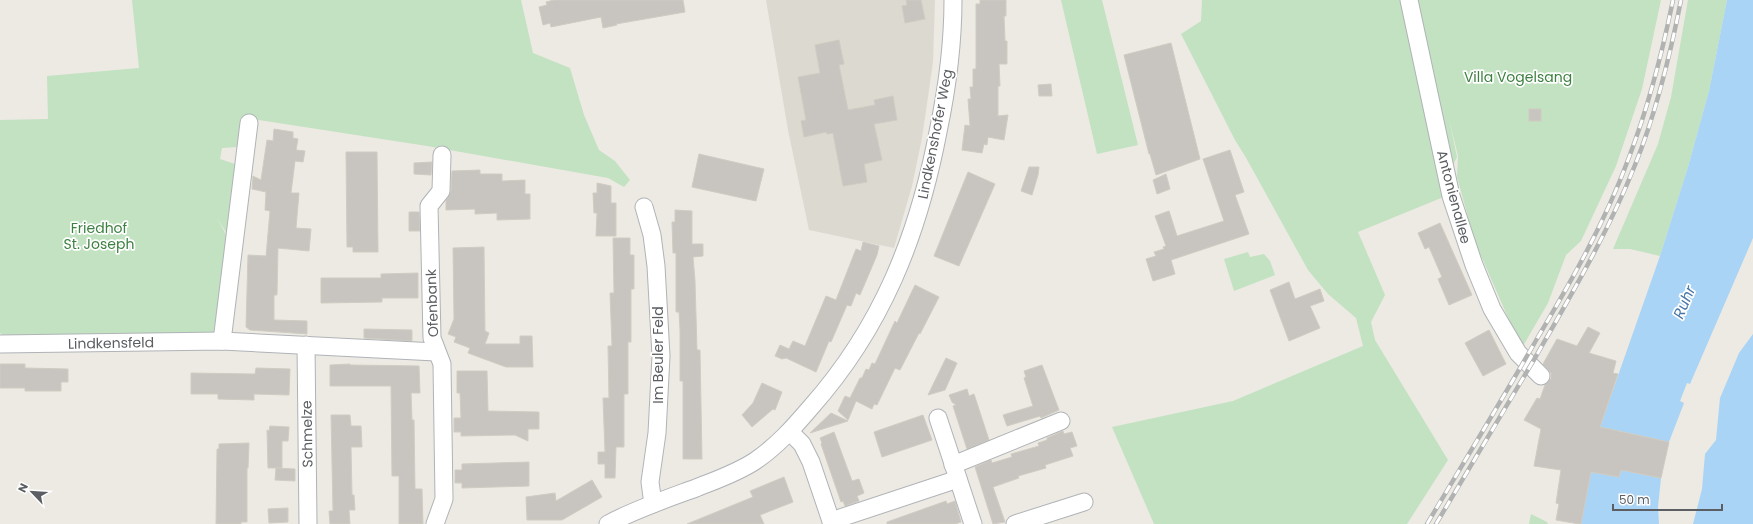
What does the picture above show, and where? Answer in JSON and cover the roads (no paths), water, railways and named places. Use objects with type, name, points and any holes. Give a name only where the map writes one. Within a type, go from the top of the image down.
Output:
[{"type":"street","name":"Lindkenshofer Weg","points":[[608,524],[652,504],[726,477],[753,462],[776,445],[790,432],[845,365],[866,332],[883,300],[907,248],[923,197],[942,116],[951,48],[953,0]]},
{"type":"street","name":"Antonienallee","points":[[1409,0],[1451,196],[1467,246],[1492,308],[1521,357],[1541,376]]},
{"type":"street","points":[[222,341],[248,123]]},
{"type":"street","name":"Ofenbank","points":[[435,524],[444,499],[442,364],[436,352],[432,338],[429,206],[442,191],[442,155]]},
{"type":"street","name":"Im Beuler Feld","points":[[644,207],[652,235],[656,266],[661,356],[657,433],[650,482],[652,504]]},
{"type":"street","name":"Lindkensfeld","points":[[0,344],[222,341],[436,352]]},
{"type":"street","name":"Schmelze","points":[[306,345],[308,524]]},
{"type":"street","points":[[938,418],[972,524]]},
{"type":"street","points":[[790,432],[802,444],[811,462],[832,523],[955,472],[1061,421]]},
{"type":"street","points":[[1015,524],[1084,502]]},
{"type":"water","name":"Ruhr","points":[[1727,0],[1753,0],[1753,238],[1690,384],[1687,383],[1680,401],[1684,403],[1669,442],[1600,427],[1660,256],[1688,167],[1709,91]]},
{"type":"water","points":[[1753,334],[1753,524],[1693,524],[1702,489],[1705,454],[1716,440],[1720,398],[1739,353]]},
{"type":"water","points":[[1621,470],[1661,478],[1658,507],[1659,524],[1581,524],[1591,472],[1619,477]]},
{"type":"railway","points":[[1427,524],[1497,408],[1563,294],[1609,206],[1628,160],[1648,101],[1673,0]]},
{"type":"railway","points":[[1436,524],[1549,334],[1613,215],[1635,165],[1650,125],[1667,63],[1681,0]]},
{"type":"park label","name":"Villa Vogelsang","points":[[1518,77]]},
{"type":"park label","name":"Friedhof St. Joseph","points":[[99,236]]}]
